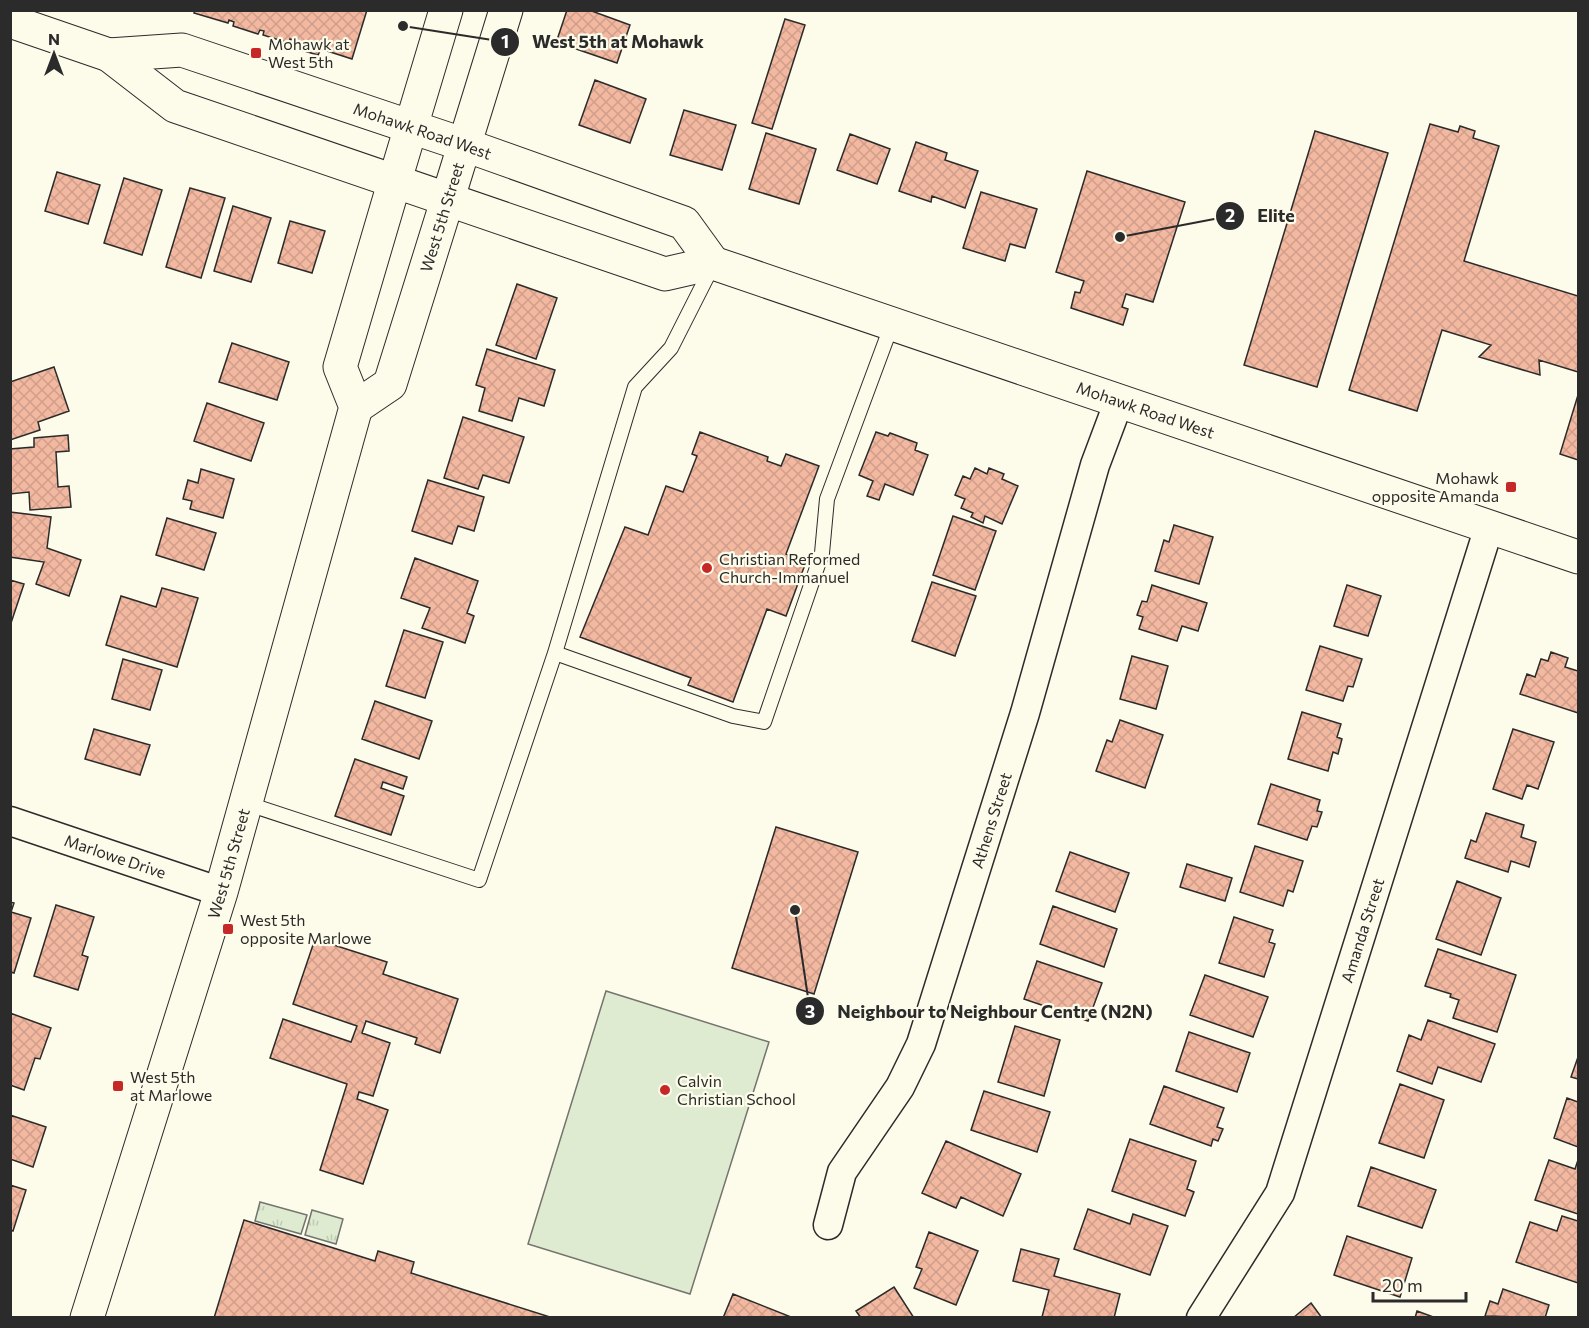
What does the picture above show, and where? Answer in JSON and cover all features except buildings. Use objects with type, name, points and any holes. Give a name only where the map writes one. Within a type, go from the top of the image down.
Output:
[{"type":"main road","points":[[356,407],[340,367],[446,10]]},
{"type":"main road","name":"West 5th Street","points":[[87,1317],[221,892],[356,407],[390,384],[506,10]]},
{"type":"main road","name":"Mohawk Road West","points":[[10,21],[109,55],[176,106],[665,274],[713,264],[1578,558]]},
{"type":"main road","name":"Mohawk Road West","points":[[109,55],[182,50],[465,145],[684,224],[713,264]]},
{"type":"street","name":"Athens Street","points":[[828,1225],[842,1172],[900,1088],[921,1044],[1025,713],[1095,465],[1119,401]]},
{"type":"street","name":"Amanda Street","points":[[1201,1317],[1280,1193],[1489,527]]},
{"type":"street","name":"Marlowe Drive","points":[[10,821],[221,892]]},
{"type":"lane","points":[[245,803],[479,880],[555,653],[635,387],[672,348],[713,264]]},
{"type":"lane","points":[[555,653],[734,716],[764,722],[822,553],[827,499],[892,324]]},
{"type":"green space","points":[[606,991],[769,1042],[690,1294],[528,1244]]},
{"type":"green space","points":[[260,1202],[307,1215],[301,1234],[255,1221]]},
{"type":"green space","points":[[312,1210],[343,1219],[336,1244],[305,1235]]},
{"type":"place","name":"West 5th at Mohawk","points":[[403,26]]},
{"type":"place","name":"Mohawk at West 5th","points":[[256,53]]},
{"type":"place","name":"Elite","points":[[1120,237]]},
{"type":"place","name":"Mohawk opposite Amanda","points":[[1511,487]]},
{"type":"place","name":"Christian Reformed Church-Immanuel","points":[[707,568]]},
{"type":"place","name":"Neighbour to Neighbour Centre (N2N)","points":[[795,910]]},
{"type":"place","name":"West 5th opposite Marlowe","points":[[228,929]]},
{"type":"place","name":"West 5th at Marlowe","points":[[118,1086]]},
{"type":"place","name":"Calvin Christian School","points":[[665,1090]]}]
